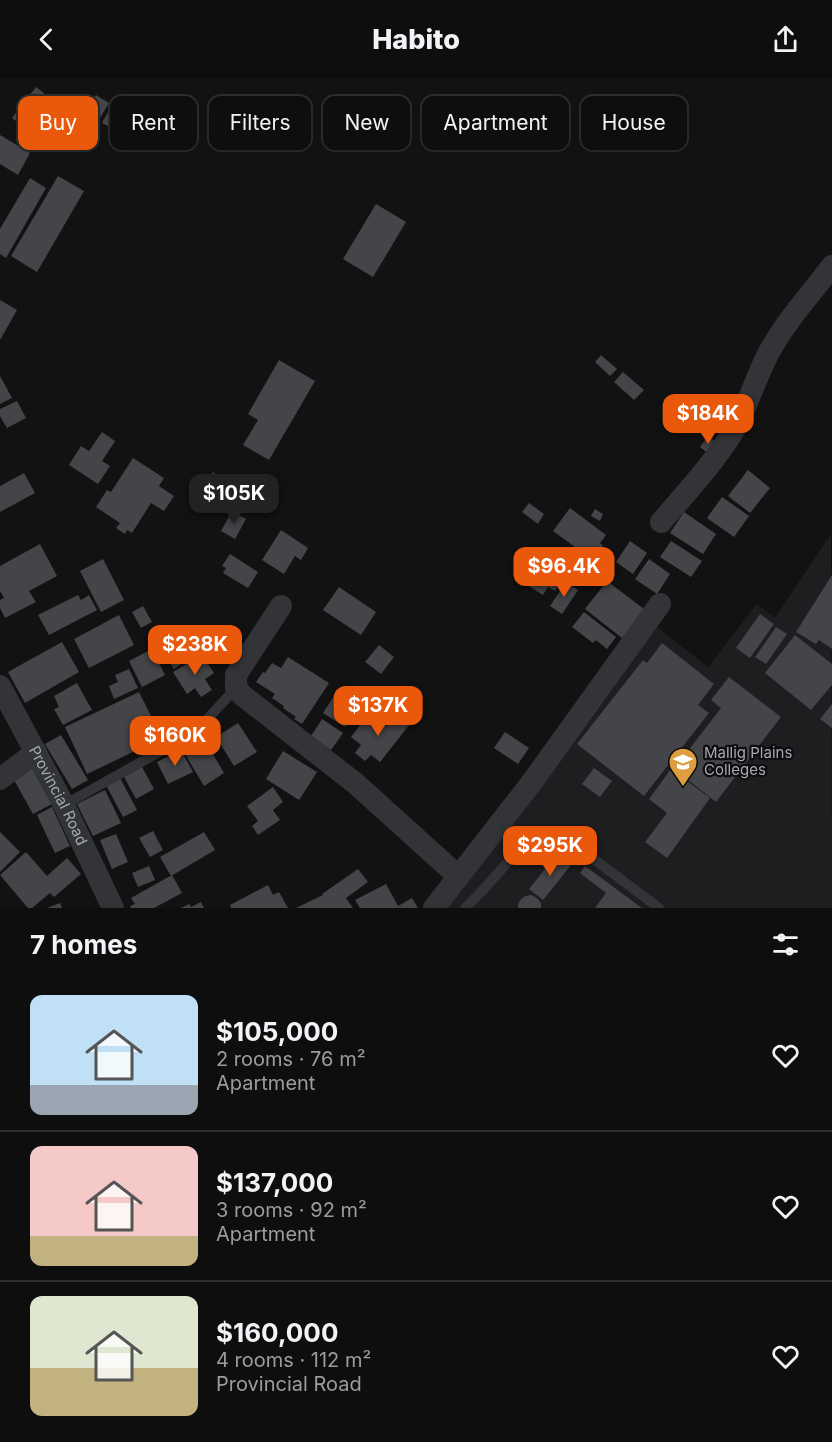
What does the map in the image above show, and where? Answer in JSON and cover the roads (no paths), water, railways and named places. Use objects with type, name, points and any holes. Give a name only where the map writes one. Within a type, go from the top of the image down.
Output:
[{"type":"street","points":[[661,522],[731,435],[741,418],[768,354],[788,322],[832,266]]},
{"type":"street","points":[[434,908],[532,782],[660,604]]},
{"type":"street","points":[[281,606],[236,675],[236,688],[355,783],[458,876]]},
{"type":"street","name":"Provincial Road","points":[[0,686],[64,805],[113,908]]},
{"type":"street","points":[[0,779],[36,752]]},
{"type":"lane","points":[[64,805],[199,728],[236,688]]},
{"type":"lane","points":[[465,908],[534,834],[548,833],[567,842],[599,863],[659,908]]},
{"type":"place","name":"Mallig Plains Colleges","points":[[683,788]]}]
